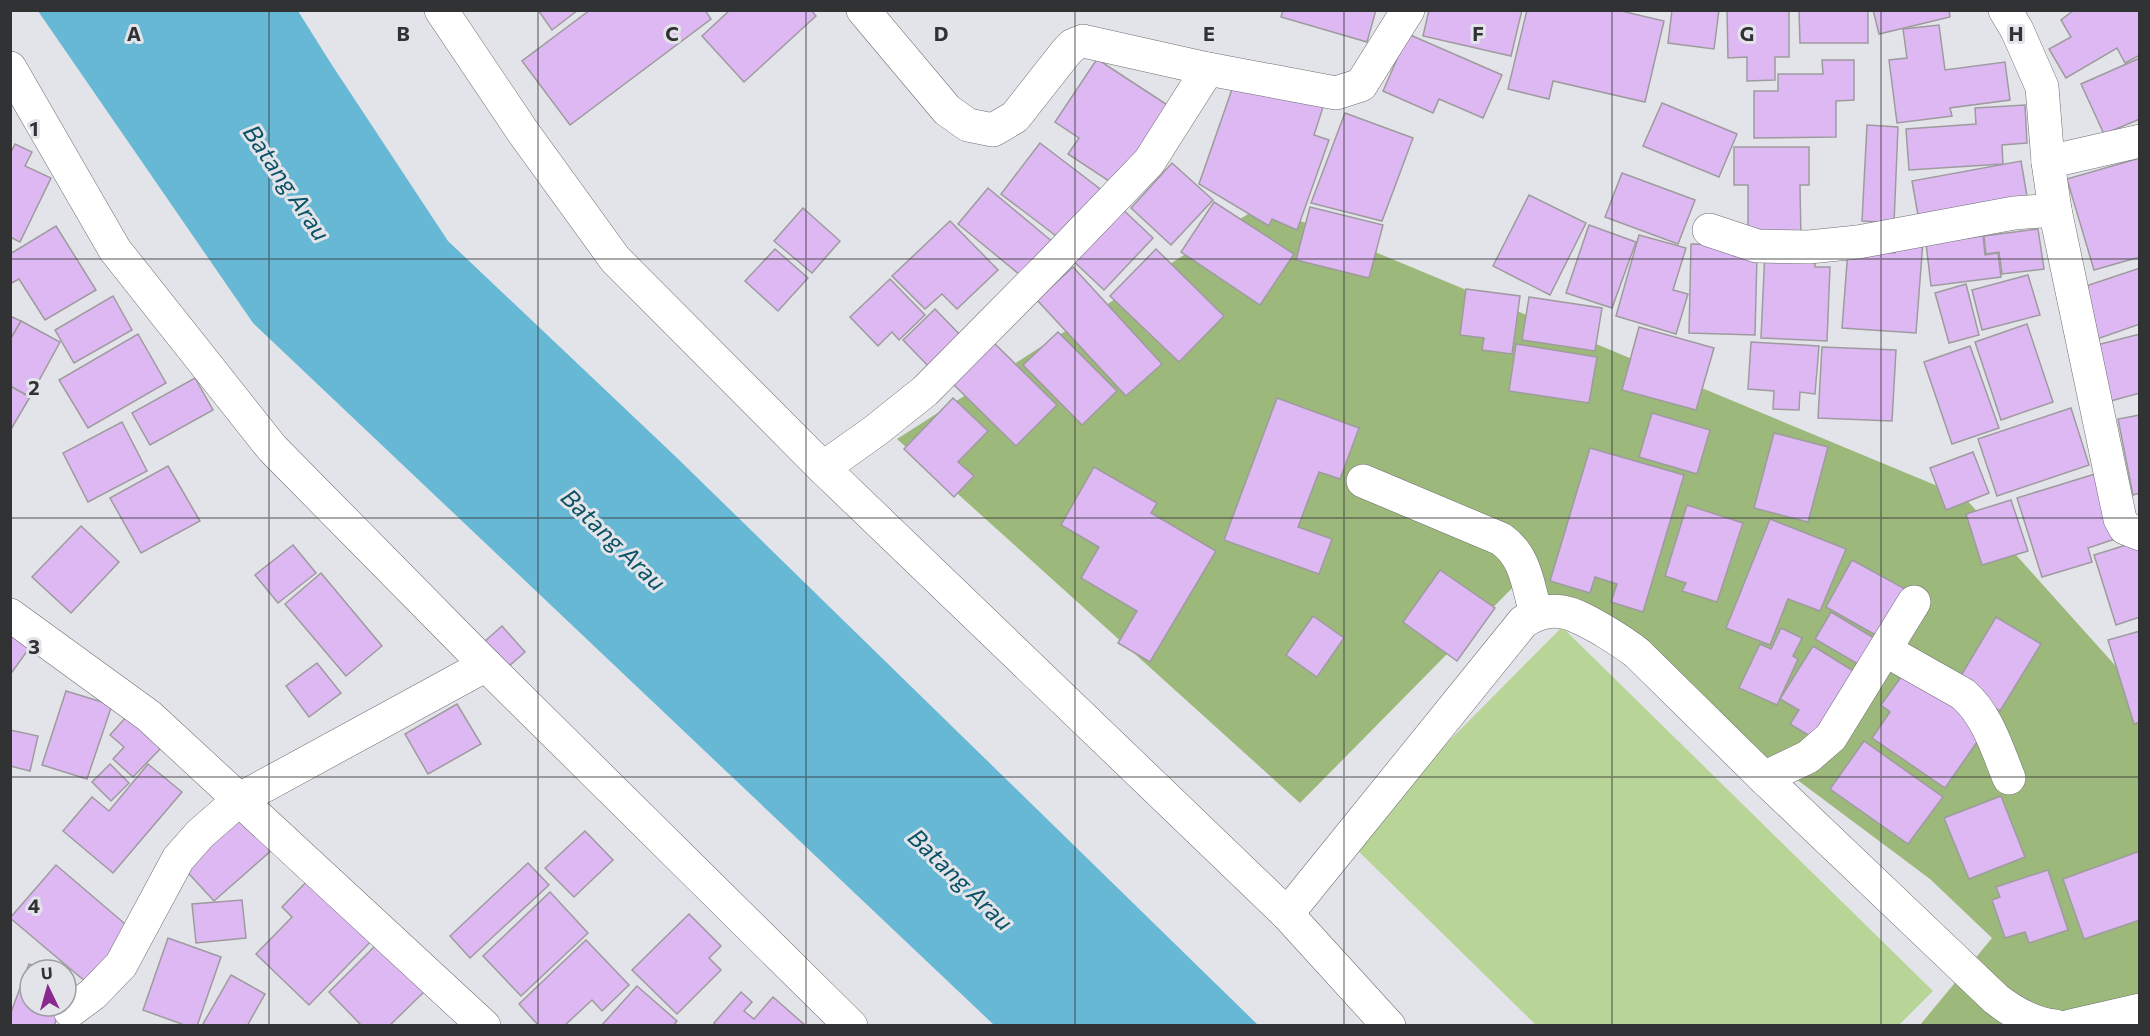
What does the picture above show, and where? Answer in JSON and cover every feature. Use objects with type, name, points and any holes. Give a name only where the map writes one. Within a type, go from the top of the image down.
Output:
[{"type":"street","points":[[441,10],[523,132],[615,259],[823,468],[1287,914],[1389,1026]]},
{"type":"street","points":[[863,10],[947,110],[968,125],[993,130],[1015,117],[1067,51],[1073,45],[1083,41],[1208,69],[1336,93],[1361,85],[1408,10]]},
{"type":"street","points":[[2005,10],[2017,30],[2042,87],[2048,162],[2055,210],[2120,519],[2125,528],[2139,534]]},
{"type":"street","points":[[10,68],[115,250],[265,439],[486,665],[851,1026]]},
{"type":"street","points":[[823,468],[925,391],[1049,266],[1149,162],[1208,69]]},
{"type":"street","points":[[2048,162],[2139,141]]},
{"type":"street","points":[[1709,230],[1757,246],[1809,247],[1858,242],[2014,213],[2055,210]]},
{"type":"street","points":[[1363,481],[1501,539],[1511,546],[1522,564],[1536,614]]},
{"type":"street","points":[[1764,778],[1808,757],[1831,737],[1914,602]]},
{"type":"street","points":[[1287,914],[1522,622],[1536,614],[1551,611],[1564,612],[1577,615],[1637,653],[1764,778],[1996,999],[2010,1010],[2028,1019],[2055,1026]]},
{"type":"street","points":[[10,615],[149,716],[484,1026]]},
{"type":"street","points":[[1886,650],[1963,694],[1973,703],[1989,729],[2009,778]]},
{"type":"street","points":[[78,1005],[93,994],[121,965],[178,859],[200,834],[240,799],[486,665]]},
{"type":"street","points":[[2070,1026],[2139,1010]]},
{"type":"green space","points":[[1262,205],[1964,497],[2139,692],[2139,1025],[1920,1025],[1992,938],[1930,879],[1524,576],[1300,803],[897,439]]},
{"type":"green space","points":[[1562,627],[1933,991],[1899,1025],[1536,1025],[1349,842]]},
{"type":"water","name":"Batang Arau","points":[[38,11],[298,11],[448,241],[675,456],[1258,1025],[994,1025],[253,323]]},
{"type":"building","points":[[538,10],[578,10],[552,30]]},
{"type":"building","points":[[590,10],[705,10],[711,19],[570,125],[522,61]]},
{"type":"building","points":[[730,10],[811,10],[816,16],[744,82],[702,36]]},
{"type":"building","points":[[1283,10],[1376,10],[1367,42],[1281,17]]},
{"type":"building","points":[[1429,10],[1522,10],[1511,56],[1423,36]]},
{"type":"building","points":[[1527,10],[1617,10],[1664,21],[1645,102],[1553,81],[1549,99],[1508,89]]},
{"type":"building","points":[[1672,10],[1719,10],[1714,49],[1668,43]]},
{"type":"building","points":[[1727,10],[1789,10],[1789,57],[1775,57],[1775,80],[1747,81],[1747,57],[1728,58]]},
{"type":"building","points":[[1799,10],[1868,10],[1868,43],[1800,43]]},
{"type":"building","points":[[1873,10],[1949,10],[1950,17],[1879,34]]},
{"type":"building","points":[[2074,10],[2140,10],[2140,55],[2125,63],[2117,48],[2066,78],[2049,49],[2071,37],[2061,20]]},
{"type":"building","points":[[1939,25],[1945,70],[2005,62],[2010,100],[1950,108],[1952,116],[1897,123],[1889,60],[1907,58],[1903,29]]},
{"type":"building","points":[[1408,34],[1502,75],[1483,118],[1439,99],[1433,113],[1383,91]]},
{"type":"building","points":[[2140,58],[2140,119],[2104,134],[2081,84]]},
{"type":"building","points":[[1097,59],[1172,108],[1118,187],[1068,154],[1079,138],[1055,122]]},
{"type":"building","points":[[1822,60],[1854,60],[1854,100],[1836,101],[1836,137],[1754,138],[1754,91],[1778,91],[1778,74],[1823,74]]},
{"type":"building","points":[[1237,75],[1324,104],[1314,135],[1329,140],[1297,230],[1272,219],[1269,226],[1199,184]]},
{"type":"building","points":[[1662,103],[1737,134],[1719,177],[1643,146]]},
{"type":"building","points":[[2025,105],[2027,143],[2002,145],[2003,164],[1909,170],[1906,129],[1976,124],[1975,108]]},
{"type":"building","points":[[1345,113],[1413,138],[1382,221],[1311,203]]},
{"type":"building","points":[[1867,125],[1898,127],[1894,223],[1862,221]]},
{"type":"building","points":[[1040,143],[1104,192],[1064,242],[1001,194]]},
{"type":"building","points":[[15,144],[32,152],[25,166],[51,178],[20,242],[10,237],[10,154]]},
{"type":"building","points":[[1734,147],[1809,147],[1809,185],[1800,185],[1801,241],[1748,242],[1748,185],[1734,185]]},
{"type":"building","points":[[2140,158],[2140,257],[2094,270],[2067,179]]},
{"type":"building","points":[[2021,161],[2028,202],[1919,221],[1912,181]]},
{"type":"building","points":[[1172,163],[1213,200],[1171,245],[1131,208]]},
{"type":"building","points":[[1622,173],[1695,200],[1678,244],[1605,217]]},
{"type":"building","points":[[988,188],[1054,243],[1025,279],[958,224]]},
{"type":"building","points":[[1529,195],[1586,223],[1550,295],[1493,266]]},
{"type":"building","points":[[1214,202],[1294,254],[1260,305],[1181,252]]},
{"type":"building","points":[[1117,204],[1153,238],[1104,290],[1068,256]]},
{"type":"building","points":[[1310,207],[1383,225],[1369,278],[1296,260]]},
{"type":"building","points":[[803,208],[840,241],[812,273],[774,241]]},
{"type":"building","points":[[950,221],[998,270],[957,309],[942,294],[925,309],[892,276]]},
{"type":"building","points":[[1589,225],[1636,242],[1612,308],[1566,293]]},
{"type":"building","points":[[56,226],[96,290],[45,320],[19,279],[10,284],[10,254]]},
{"type":"building","points":[[2038,229],[2044,269],[2002,274],[1999,252],[1986,254],[1984,236]]},
{"type":"building","points":[[1639,235],[1686,248],[1673,290],[1688,294],[1676,334],[1616,316]]},
{"type":"building","points":[[1983,236],[1985,255],[1998,253],[2001,277],[1931,286],[1926,243]]},
{"type":"building","points":[[1897,240],[1923,241],[1916,333],[1842,328],[1848,250],[1895,253]]},
{"type":"building","points":[[1691,244],[1734,245],[1734,256],[1757,256],[1755,335],[1689,333]]},
{"type":"building","points":[[775,249],[808,278],[778,311],[745,281]]},
{"type":"building","points":[[1156,249],[1224,316],[1179,362],[1110,296]]},
{"type":"building","points":[[1765,250],[1815,252],[1815,267],[1830,267],[1827,341],[1761,338]]},
{"type":"building","points":[[1073,267],[1162,364],[1126,396],[1037,300]]},
{"type":"building","points":[[2140,268],[2140,324],[2094,340],[2077,289]]},
{"type":"building","points":[[2028,275],[2040,315],[1982,330],[1972,290]]},
{"type":"building","points":[[890,279],[925,315],[899,340],[892,332],[878,346],[850,317]]},
{"type":"building","points":[[1966,284],[1979,335],[1949,343],[1935,293]]},
{"type":"building","points":[[1466,289],[1520,296],[1512,354],[1482,350],[1484,338],[1460,335]]},
{"type":"building","points":[[113,296],[132,330],[74,363],[55,330]]},
{"type":"building","points":[[1529,297],[1602,308],[1595,351],[1522,340]]},
{"type":"building","points":[[935,309],[966,341],[934,372],[903,340]]},
{"type":"building","points":[[10,316],[21,321],[10,340]]},
{"type":"building","points":[[21,321],[60,342],[30,397],[10,386],[10,340]]},
{"type":"building","points":[[2027,324],[2053,402],[2001,420],[1975,342]]},
{"type":"building","points":[[1639,327],[1714,348],[1696,410],[1622,390]]},
{"type":"building","points":[[1058,332],[1117,391],[1082,425],[1023,365]]},
{"type":"building","points":[[138,334],[166,383],[88,428],[59,380]]},
{"type":"building","points":[[2140,334],[2140,393],[2107,402],[2093,346]]},
{"type":"building","points":[[990,339],[1057,405],[1016,446],[949,380]]},
{"type":"building","points":[[1751,342],[1819,346],[1815,394],[1800,392],[1799,410],[1773,409],[1774,391],[1748,389]]},
{"type":"building","points":[[1516,344],[1597,357],[1589,403],[1509,391]]},
{"type":"building","points":[[1970,346],[1999,428],[1952,444],[1924,362]]},
{"type":"building","points":[[1822,347],[1896,350],[1892,421],[1818,418]]},
{"type":"building","points":[[195,378],[213,410],[150,445],[132,413]]},
{"type":"building","points":[[10,386],[30,397],[10,431]]},
{"type":"building","points":[[953,398],[988,431],[958,462],[974,476],[954,497],[904,449]]},
{"type":"building","points":[[1277,398],[1359,428],[1340,479],[1319,472],[1298,527],[1332,539],[1319,574],[1224,540]]},
{"type":"building","points":[[2071,408],[2089,465],[1997,496],[1978,439]]},
{"type":"building","points":[[1652,413],[1710,430],[1697,474],[1639,457]]},
{"type":"building","points":[[2140,415],[2140,493],[2133,495],[2118,419]]},
{"type":"building","points":[[122,422],[147,471],[88,502],[63,453]]},
{"type":"building","points":[[1774,433],[1828,447],[1808,522],[1754,508]]},
{"type":"building","points":[[1590,448],[1684,475],[1643,612],[1611,602],[1617,584],[1595,577],[1590,593],[1550,581]]},
{"type":"building","points":[[1973,452],[1989,493],[1946,510],[1930,468]]},
{"type":"building","points":[[168,466],[200,521],[141,553],[110,498]]},
{"type":"building","points":[[1094,467],[1157,503],[1151,513],[1216,551],[1150,662],[1118,643],[1137,611],[1081,578],[1099,547],[1061,525]]},
{"type":"building","points":[[2095,474],[2115,539],[2088,548],[2092,562],[2042,577],[2017,498]]},
{"type":"building","points":[[2011,500],[2028,551],[1982,565],[1966,514]]},
{"type":"building","points":[[1687,505],[1743,523],[1717,602],[1682,591],[1686,583],[1665,576]]},
{"type":"building","points":[[1770,519],[1846,549],[1820,611],[1788,599],[1770,645],[1726,628]]},
{"type":"building","points":[[81,526],[119,562],[71,613],[32,577]]},
{"type":"building","points":[[2139,541],[2140,617],[2116,625],[2094,555]]},
{"type":"building","points":[[293,545],[316,573],[278,603],[255,575]]},
{"type":"building","points":[[1852,560],[1907,590],[1881,638],[1826,607]]},
{"type":"building","points":[[1440,570],[1495,608],[1457,661],[1403,622]]},
{"type":"building","points":[[321,573],[382,646],[346,676],[285,604]]},
{"type":"building","points":[[1831,612],[1879,641],[1863,667],[1815,639]]},
{"type":"building","points":[[1313,616],[1344,638],[1317,677],[1286,655]]},
{"type":"building","points":[[1996,617],[2041,644],[2000,711],[1956,684]]},
{"type":"building","points":[[502,626],[525,652],[507,668],[484,642]]},
{"type":"building","points":[[10,627],[33,643],[10,675]]},
{"type":"building","points":[[1781,628],[1802,638],[1793,656],[1798,659],[1777,705],[1739,688],[1760,644],[1771,649]]},
{"type":"building","points":[[2140,631],[2140,722],[2134,724],[2108,640]]},
{"type":"building","points":[[1813,646],[1860,675],[1818,741],[1790,724],[1799,710],[1780,699]]},
{"type":"building","points":[[317,663],[341,693],[309,717],[286,686]]},
{"type":"building","points":[[1904,673],[1986,729],[1945,788],[1872,738],[1890,712],[1881,705]]},
{"type":"building","points":[[66,691],[112,705],[87,779],[42,765]]},
{"type":"building","points":[[457,704],[481,744],[428,774],[405,734]]},
{"type":"building","points":[[127,716],[162,747],[133,777],[113,759],[124,747],[110,735]]},
{"type":"building","points":[[10,730],[38,736],[30,771],[10,766]]},
{"type":"building","points":[[1864,741],[1943,797],[1908,844],[1830,789]]},
{"type":"building","points":[[110,764],[129,783],[111,801],[92,782]]},
{"type":"building","points":[[148,764],[182,792],[113,873],[63,831],[92,797],[109,811]]},
{"type":"building","points":[[2001,796],[2025,857],[1969,879],[1944,818]]},
{"type":"building","points":[[239,812],[272,850],[214,901],[180,864]]},
{"type":"building","points":[[585,831],[613,860],[574,897],[545,868]]},
{"type":"building","points":[[2140,851],[2140,920],[2084,939],[2063,879]]},
{"type":"building","points":[[528,863],[549,885],[470,958],[450,936]]},
{"type":"building","points":[[56,865],[131,929],[86,982],[78,975],[78,958],[58,958],[10,918]]},
{"type":"building","points":[[2048,870],[2068,930],[2029,943],[2025,932],[2005,938],[1992,900],[2000,897],[1996,887]]},
{"type":"building","points":[[314,874],[378,934],[309,1005],[256,954],[292,917],[282,907]]},
{"type":"building","points":[[550,892],[588,933],[521,996],[483,956]]},
{"type":"building","points":[[242,900],[246,938],[196,943],[192,904]]},
{"type":"building","points":[[689,914],[721,946],[709,958],[721,970],[677,1014],[632,970]]},
{"type":"building","points":[[168,938],[221,957],[197,1026],[187,1026],[143,1010]]},
{"type":"building","points":[[586,940],[629,985],[602,1011],[592,1000],[564,1026],[539,1026],[519,1004]]},
{"type":"building","points":[[378,943],[425,991],[389,1026],[362,1026],[329,992]]},
{"type":"building","points":[[231,975],[265,994],[247,1026],[207,1026],[203,1024]]},
{"type":"building","points":[[637,986],[677,1021],[673,1026],[601,1026]]},
{"type":"building","points":[[741,992],[752,1002],[744,1011],[754,1019],[773,997],[806,1026],[717,1026],[714,1023]]},
{"type":"building","points":[[18,994],[18,1018],[57,1018],[54,1026],[10,1026],[10,1015]]}]
